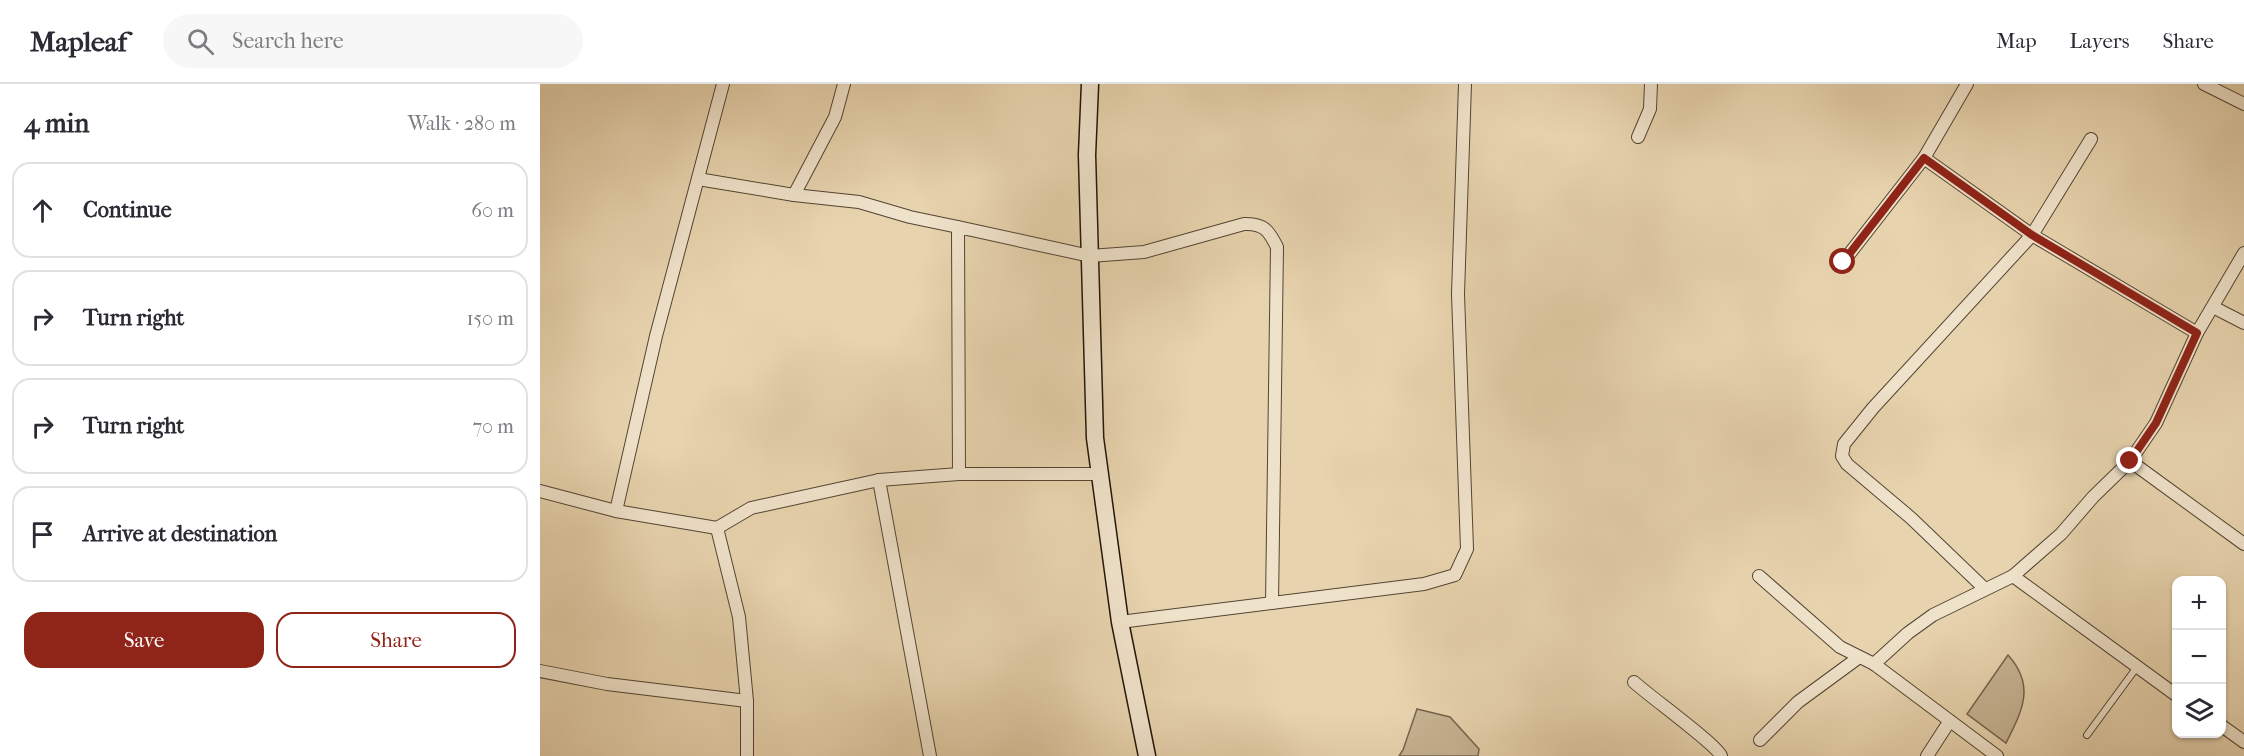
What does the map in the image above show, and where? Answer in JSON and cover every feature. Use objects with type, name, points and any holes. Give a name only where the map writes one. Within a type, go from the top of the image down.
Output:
[{"type":"street","points":[[616,511],[656,336],[723,84]]},
{"type":"street","points":[[794,195],[835,117],[844,84]]},
{"type":"street","points":[[1090,84],[1087,155],[1099,474],[1120,622],[1147,756]]},
{"type":"street","points":[[1120,622],[1424,584],[1455,575],[1467,549],[1458,294],[1465,84]]},
{"type":"street","points":[[1638,137],[1650,109],[1651,84]]},
{"type":"street","points":[[1843,262],[1924,158],[1967,84]]},
{"type":"street","points":[[2204,84],[2244,104]]},
{"type":"street","points":[[1985,589],[1911,518],[1847,464],[1842,456],[1844,444],[1873,408],[2032,235],[2091,139]]},
{"type":"street","points":[[1924,158],[2032,235],[2197,333]]},
{"type":"street","points":[[698,178],[794,195],[859,202],[958,227],[1090,256],[1144,252],[1244,224],[1256,223],[1269,230],[1277,247],[1272,603]]},
{"type":"street","points":[[958,227],[959,474]]},
{"type":"street","points":[[1874,664],[1908,633],[1934,615],[2013,576],[2061,534],[2093,497],[2130,461],[2156,423],[2197,333],[2244,253]]},
{"type":"street","points":[[2213,307],[2244,323]]},
{"type":"street","points":[[2130,461],[2244,544]]},
{"type":"street","points":[[540,491],[616,511],[717,528],[751,508],[879,480],[959,474],[1099,474]]},
{"type":"street","points":[[879,480],[930,756]]},
{"type":"street","points":[[717,528],[739,617],[747,700],[747,756]]},
{"type":"street","points":[[1759,576],[1840,647],[1874,664],[1997,756]]},
{"type":"street","points":[[2013,576],[2172,692]]},
{"type":"street","points":[[1760,740],[1798,702],[1858,658]]},
{"type":"street","points":[[540,670],[607,684],[747,700]]},
{"type":"street","points":[[1634,682],[1682,722],[1716,746],[1721,756]]},
{"type":"street","points":[[1927,756],[1949,722]]},
{"type":"street","points":[[2226,729],[2244,742]]},
{"type":"lane","points":[[2087,735],[2137,667]]},
{"type":"shaded area","points":[[2008,655],[2017,666],[2024,688],[2021,709],[2006,743],[1967,714]]},
{"type":"shaded area","points":[[1417,709],[1450,717],[1479,749],[1478,756],[1399,756]]},
{"type":"route","points":[[1843,262],[1924,158],[2032,235],[2197,333],[2156,423],[2130,461]]}]
